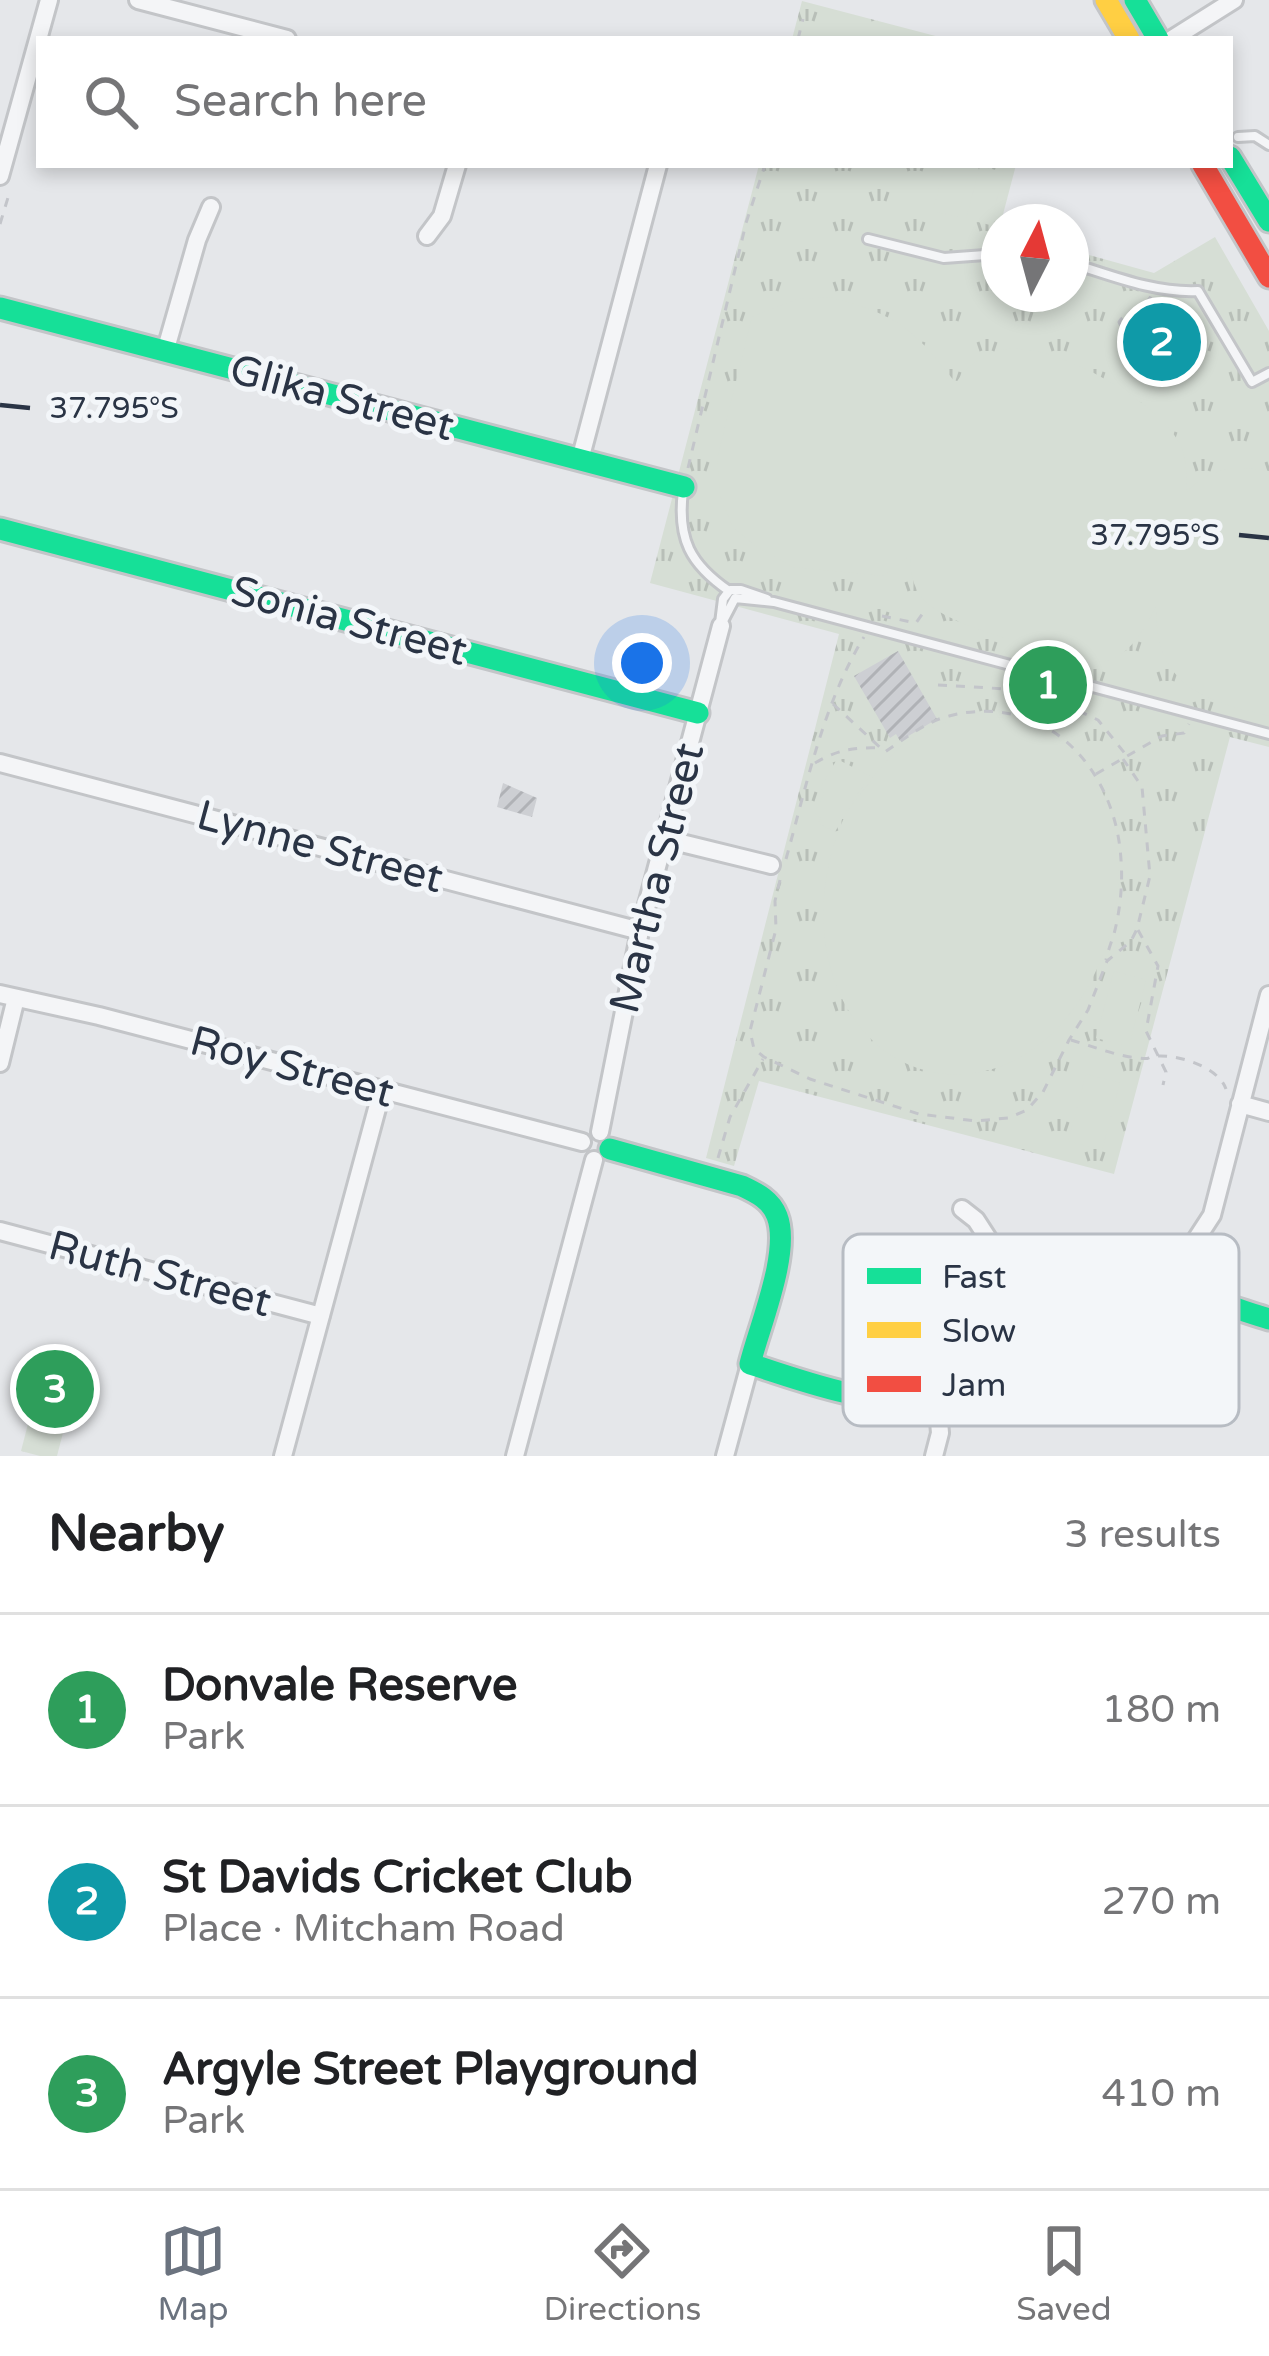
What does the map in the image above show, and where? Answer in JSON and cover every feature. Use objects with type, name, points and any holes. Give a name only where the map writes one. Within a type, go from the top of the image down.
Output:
[{"type":"street","points":[[39,36],[49,0]]},
{"type":"street","points":[[138,0],[276,36]]},
{"type":"street","points":[[1135,0],[1156,36]]},
{"type":"street","points":[[1177,36],[1234,0]]},
{"type":"street","points":[[1105,1],[1127,36]]},
{"type":"street","points":[[0,176],[36,47]]},
{"type":"street","points":[[1234,147],[1269,221]]},
{"type":"street","points":[[428,236],[442,216],[456,168]]},
{"type":"street","points":[[580,460],[657,168]]},
{"type":"street","points":[[1205,168],[1269,277]]},
{"type":"street","points":[[165,352],[197,240],[212,207]]},
{"type":"street","name":"Glika Street","points":[[0,308],[684,487]]},
{"type":"street","name":"Sonia Street","points":[[0,529],[698,712]]},
{"type":"street","name":"Martha Street","points":[[515,1456],[601,1147],[640,931],[721,626]]},
{"type":"street","name":"Lynne Street","points":[[0,763],[640,931]]},
{"type":"street","points":[[665,839],[780,867]]},
{"type":"street","points":[[1200,1234],[1212,1215],[1235,1103],[1269,995]]},
{"type":"street","points":[[0,1063],[8,996]]},
{"type":"street","name":"Roy Street","points":[[8,996],[583,1142],[589,1133],[601,1147]]},
{"type":"street","points":[[284,1456],[382,1090]]},
{"type":"street","points":[[1235,1103],[1269,1112]]},
{"type":"street","points":[[601,1147],[757,1191],[777,1215],[781,1243],[725,1456]]},
{"type":"street","points":[[962,1209],[985,1234]]},
{"type":"street","name":"Ruth Street","points":[[0,1231],[320,1316]]},
{"type":"street","points":[[1239,1311],[1269,1319]]},
{"type":"street","points":[[750,1364],[843,1390]]},
{"type":"street","points":[[934,1456],[939,1426]]},
{"type":"lane","points":[[1234,147],[1255,136],[1269,146]]},
{"type":"lane","points":[[868,239],[944,258],[981,255]]},
{"type":"lane","points":[[1089,269],[1152,288],[1198,291],[1252,382],[1269,373]]},
{"type":"lane","points":[[684,487],[681,517],[690,552],[728,597],[736,590],[756,594],[1269,734]]},
{"type":"lane","name":"Martha Street","points":[[721,626],[728,597]]},
{"type":"path","points":[[799,36],[803,19]]},
{"type":"path","points":[[684,487],[746,223],[764,168]]},
{"type":"path","points":[[1144,374],[1119,322],[1149,302],[1152,288]]},
{"type":"path","points":[[925,610],[916,623],[882,616],[869,628],[831,703],[780,867],[776,929],[750,1031],[754,1049],[810,1079],[919,1114],[976,1121],[1008,1118],[1027,1110],[1043,1092],[1088,1010],[1107,962],[1138,929],[1150,876],[1142,787],[1098,720],[1007,689],[938,685]]},
{"type":"path","points":[[831,703],[885,752],[943,717],[964,712],[1031,720],[1076,750],[1096,774],[1110,804],[1121,860],[1120,901],[1107,962]]},
{"type":"path","points":[[1096,774],[1162,736],[1182,734],[1189,722]]},
{"type":"path","points":[[813,764],[851,748],[881,748]]},
{"type":"path","points":[[1138,929],[1158,966],[1146,1031],[1166,1072],[1163,1085]]},
{"type":"path","points":[[1069,1040],[1137,1058],[1158,1056],[1195,1064],[1224,1080],[1235,1103]]},
{"type":"path","points":[[713,1178],[730,1117],[764,1057]]},
{"type":"green space","points":[[802,1],[936,36],[793,36]]},
{"type":"green space","points":[[758,168],[1015,168],[1006,204],[981,204],[981,312],[1089,312],[1089,255],[1154,273],[1215,237],[1269,331],[1269,747],[1230,737],[1114,1174],[759,1081],[734,1166],[706,1158],[839,634],[650,583]]},
{"type":"green space","points":[[944,168],[970,168],[958,217],[933,211]]},
{"type":"green space","points":[[979,168],[1004,172],[996,204],[981,204],[981,223],[966,219]]},
{"type":"green space","points":[[829,297],[872,310],[902,326],[956,383],[978,360],[1008,349],[1052,356],[1102,377],[1147,407],[1177,439],[1185,458],[1186,493],[1224,470],[1269,471],[1269,716],[1223,703],[1187,685],[1164,655],[1156,606],[1127,649],[1099,662],[1005,638],[937,610],[916,589],[910,555],[884,576],[793,567],[755,546],[732,526],[720,495],[717,459],[752,317],[798,299]]},
{"type":"green space","points":[[973,717],[1034,725],[1079,758],[1105,798],[1118,846],[1117,897],[1106,948],[1083,994],[1052,1034],[1012,1061],[952,1074],[927,1071],[893,1056],[854,1019],[830,966],[824,907],[826,877],[843,820],[875,775],[920,733]]},
{"type":"green space","points":[[837,759],[870,776],[835,832],[818,823],[821,818],[814,813],[825,793],[820,789]]},
{"type":"green space","points":[[1114,971],[1146,980],[1129,1047],[1096,1038]]},
{"type":"green space","points":[[1086,1074],[1120,1083],[1102,1150],[1068,1141]]},
{"type":"green space","points":[[44,1362],[79,1371],[57,1456],[21,1451]]},
{"type":"building","points":[[1164,307],[1176,310],[1193,345],[1153,369],[1146,356],[1142,358],[1129,324]]},
{"type":"building","points":[[898,651],[937,719],[900,741],[896,734],[890,738],[854,676]]},
{"type":"building","points":[[503,783],[537,798],[532,817],[497,807]]},
{"type":"traffic: fast","points":[[1135,0],[1156,36]]},
{"type":"traffic: fast","points":[[1233,162],[1269,221]]},
{"type":"traffic: fast","points":[[0,308],[684,487]]},
{"type":"traffic: fast","points":[[0,529],[698,713]]},
{"type":"traffic: fast","points":[[610,1149],[742,1186],[767,1201],[777,1216],[780,1249],[750,1364],[843,1392]]},
{"type":"traffic: fast","points":[[1239,1309],[1269,1319]]},
{"type":"traffic: slow","points":[[1106,0],[1127,36]]},
{"type":"traffic: jam","points":[[1205,168],[1269,277]]},
{"type":"place","name":"St Davids Cricket Club","points":[[1162,342]]},
{"type":"place","name":"Donvale Reserve","points":[[1048,685]]},
{"type":"place","name":"Argyle Street Playground","points":[[55,1389]]}]
